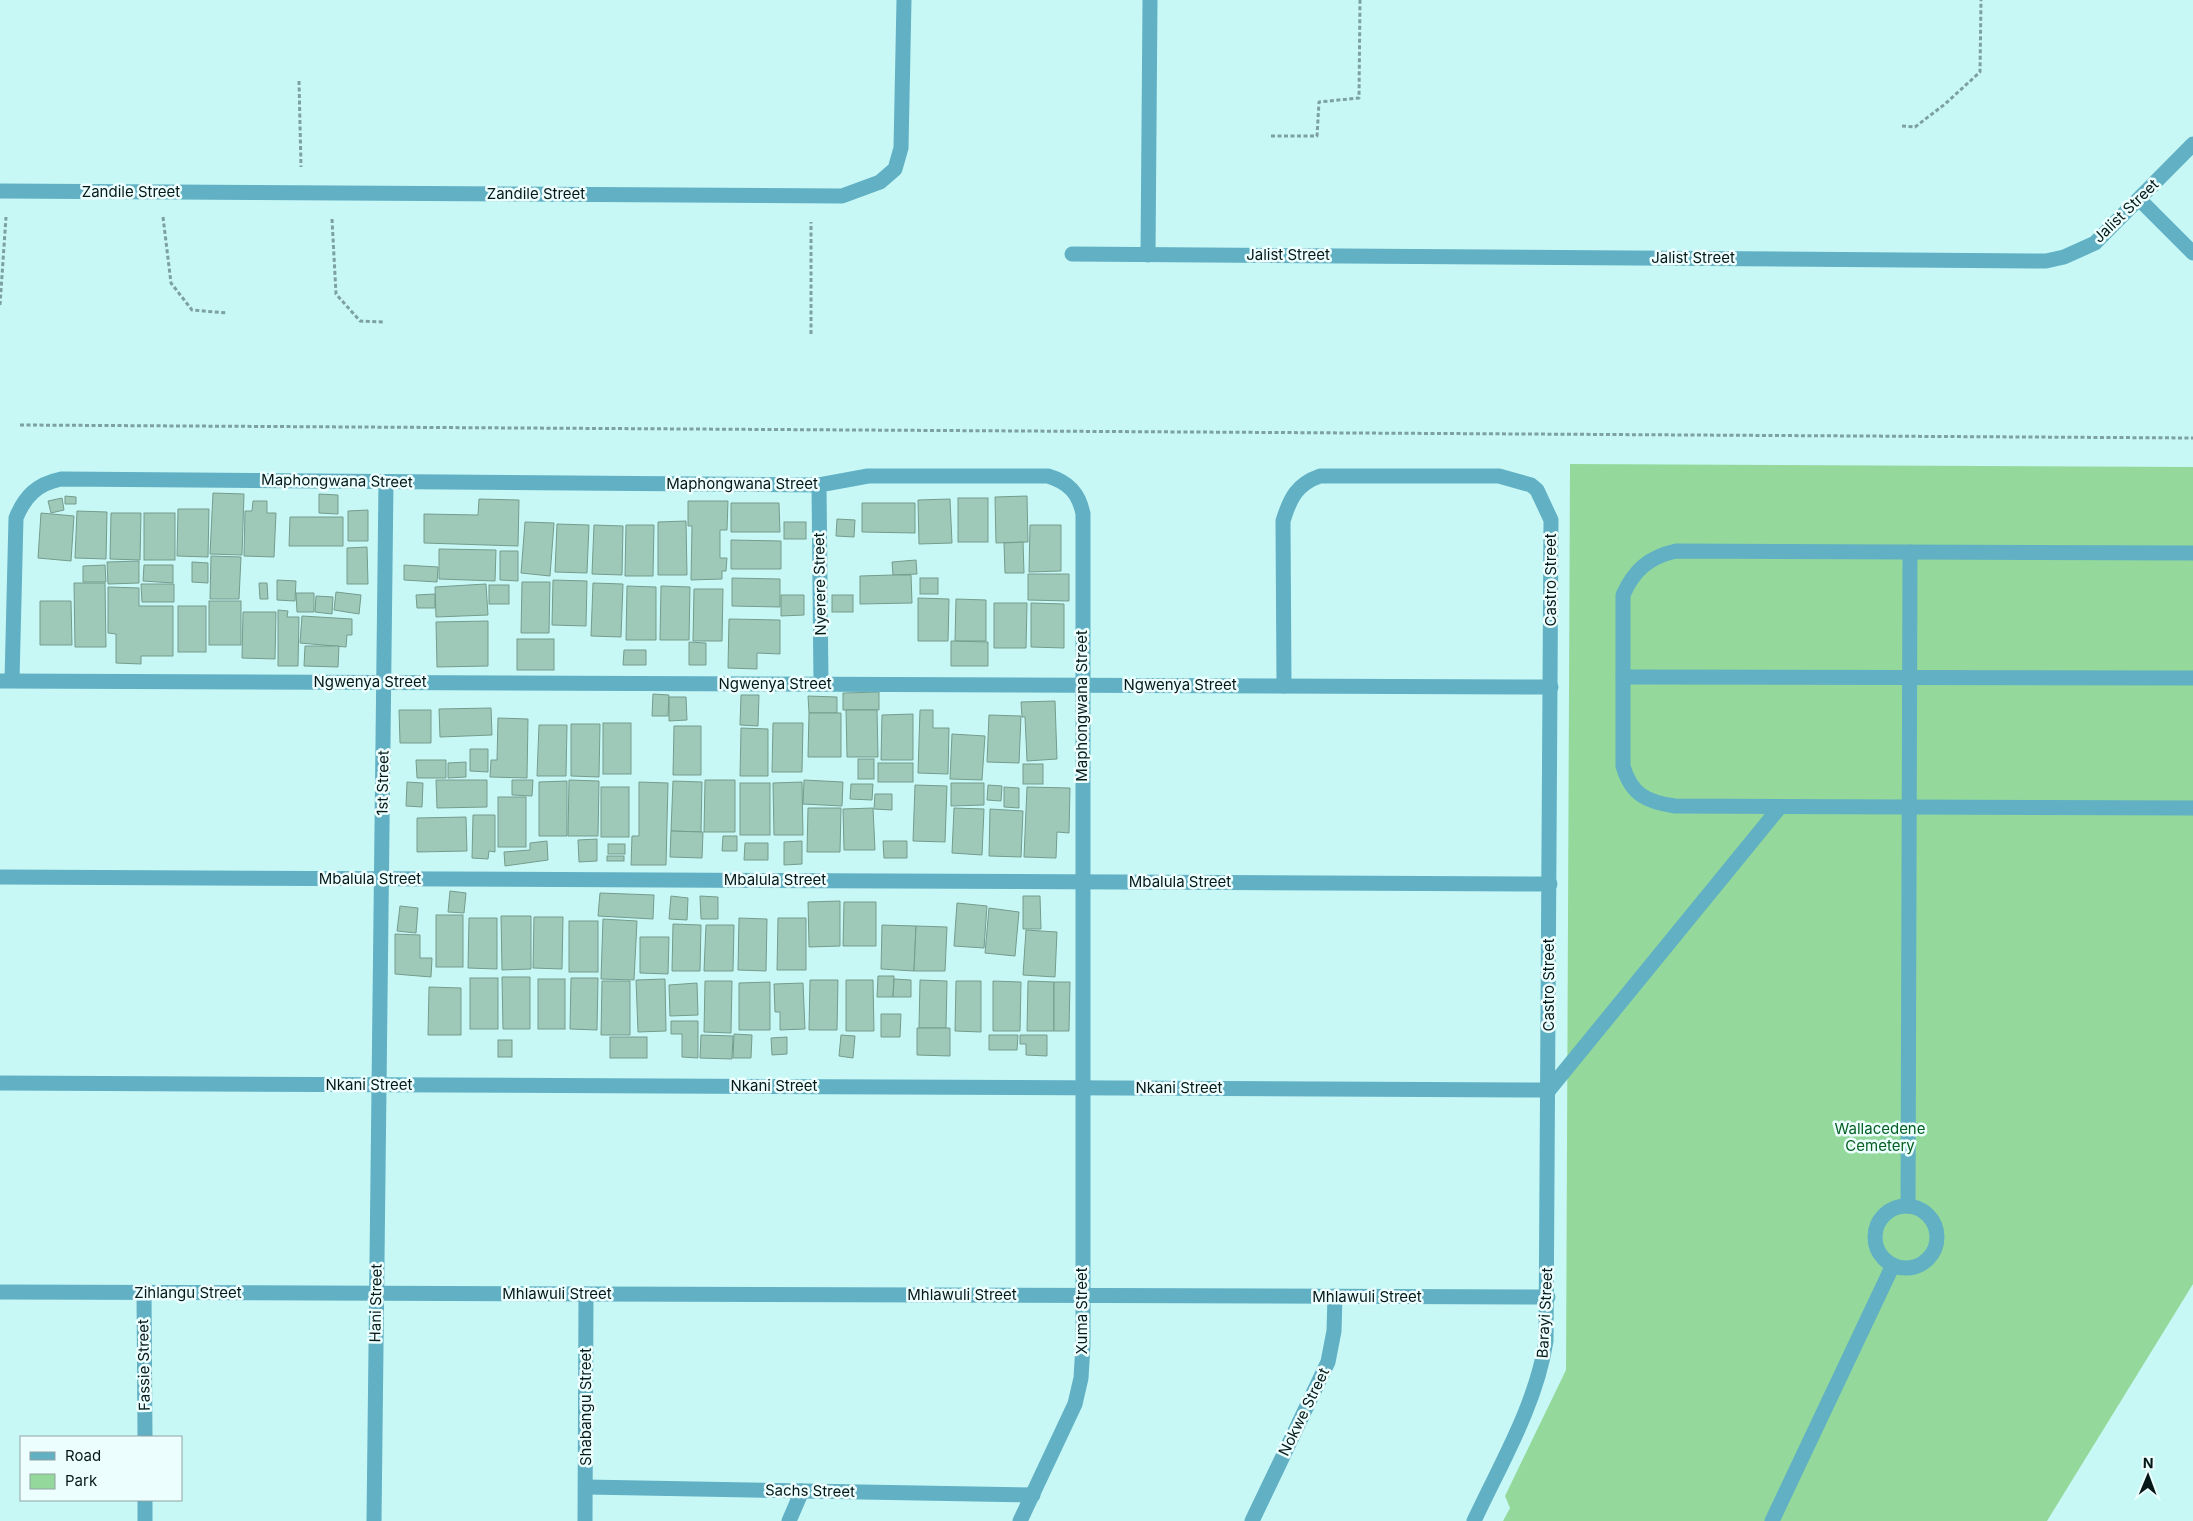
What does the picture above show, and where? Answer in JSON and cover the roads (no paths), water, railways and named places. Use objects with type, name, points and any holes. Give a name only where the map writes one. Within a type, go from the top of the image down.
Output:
[{"type":"street","name":"Zandile Street","points":[[4,190],[842,196],[880,182],[895,169],[901,148],[904,0]]},
{"type":"street","points":[[1148,254],[1150,0]]},
{"type":"street","name":"Jalist Street","points":[[1072,254],[2046,260],[2064,257],[2095,243],[2193,144]]},
{"type":"street","points":[[2139,199],[2193,253]]},
{"type":"street","name":"Maphongwana Street","points":[[6,680],[16,518],[26,497],[48,482],[74,479],[819,485],[868,476],[1048,476],[1067,484],[1078,498],[1083,514],[1082,1088]]},
{"type":"street","name":"Castro Street","points":[[1284,686],[1283,521],[1289,501],[1298,489],[1309,480],[1320,476],[1499,476],[1531,485],[1537,490],[1551,520],[1549,1090]]},
{"type":"street","name":"1st Street","points":[[379,1085],[386,482]]},
{"type":"street","name":"Nyerere Street","points":[[819,485],[821,684]]},
{"type":"street","points":[[2193,553],[1676,551],[1654,558],[1635,573],[1623,595],[1623,766],[1627,780],[1636,792],[1648,800],[1674,806],[2193,808]]},
{"type":"street","points":[[1908,1206],[1910,552]]},
{"type":"street","points":[[1623,677],[2193,678]]},
{"type":"street","name":"Ngwenya Street","points":[[6,680],[1551,687]]},
{"type":"street","points":[[1549,1090],[1780,807]]},
{"type":"street","name":"Mbalula Street","points":[[0,877],[1550,884]]},
{"type":"street","name":"Nkani Street","points":[[0,1083],[1549,1090]]},
{"type":"street","name":"Hani Street","points":[[374,1521],[379,1085]]},
{"type":"street","name":"Xuma Street","points":[[1020,1521],[1075,1404],[1081,1378],[1083,1345],[1082,1088]]},
{"type":"street","name":"Barayi Street","points":[[1474,1521],[1533,1393],[1543,1364],[1548,1297],[1549,1090]]},
{"type":"street","points":[[1908,1206],[1919,1208],[1928,1214],[1934,1223],[1937,1233],[1937,1244],[1925,1262],[1914,1267],[1904,1268],[1893,1265],[1878,1250],[1876,1229],[1888,1211],[1908,1206]]},
{"type":"street","points":[[1772,1521],[1893,1265]]},
{"type":"street","name":"Zihlangu Street","points":[[0,1292],[376,1293]]},
{"type":"street","name":"Fassie Street","points":[[144,1293],[145,1436]]},
{"type":"street","name":"Mhlawuli Street","points":[[376,1293],[1548,1297]]},
{"type":"street","name":"Shabangu Street","points":[[585,1521],[586,1294]]},
{"type":"street","name":"Nokwe Street","points":[[1252,1521],[1328,1362],[1334,1331],[1335,1296]]},
{"type":"street","name":"Sachs Street","points":[[586,1487],[1033,1495]]},
{"type":"street","points":[[789,1521],[802,1491]]},
{"type":"street","points":[[145,1501],[145,1521]]},
{"type":"park label","name":"Wallacedene Cemetery","points":[[1880,1138]]}]
